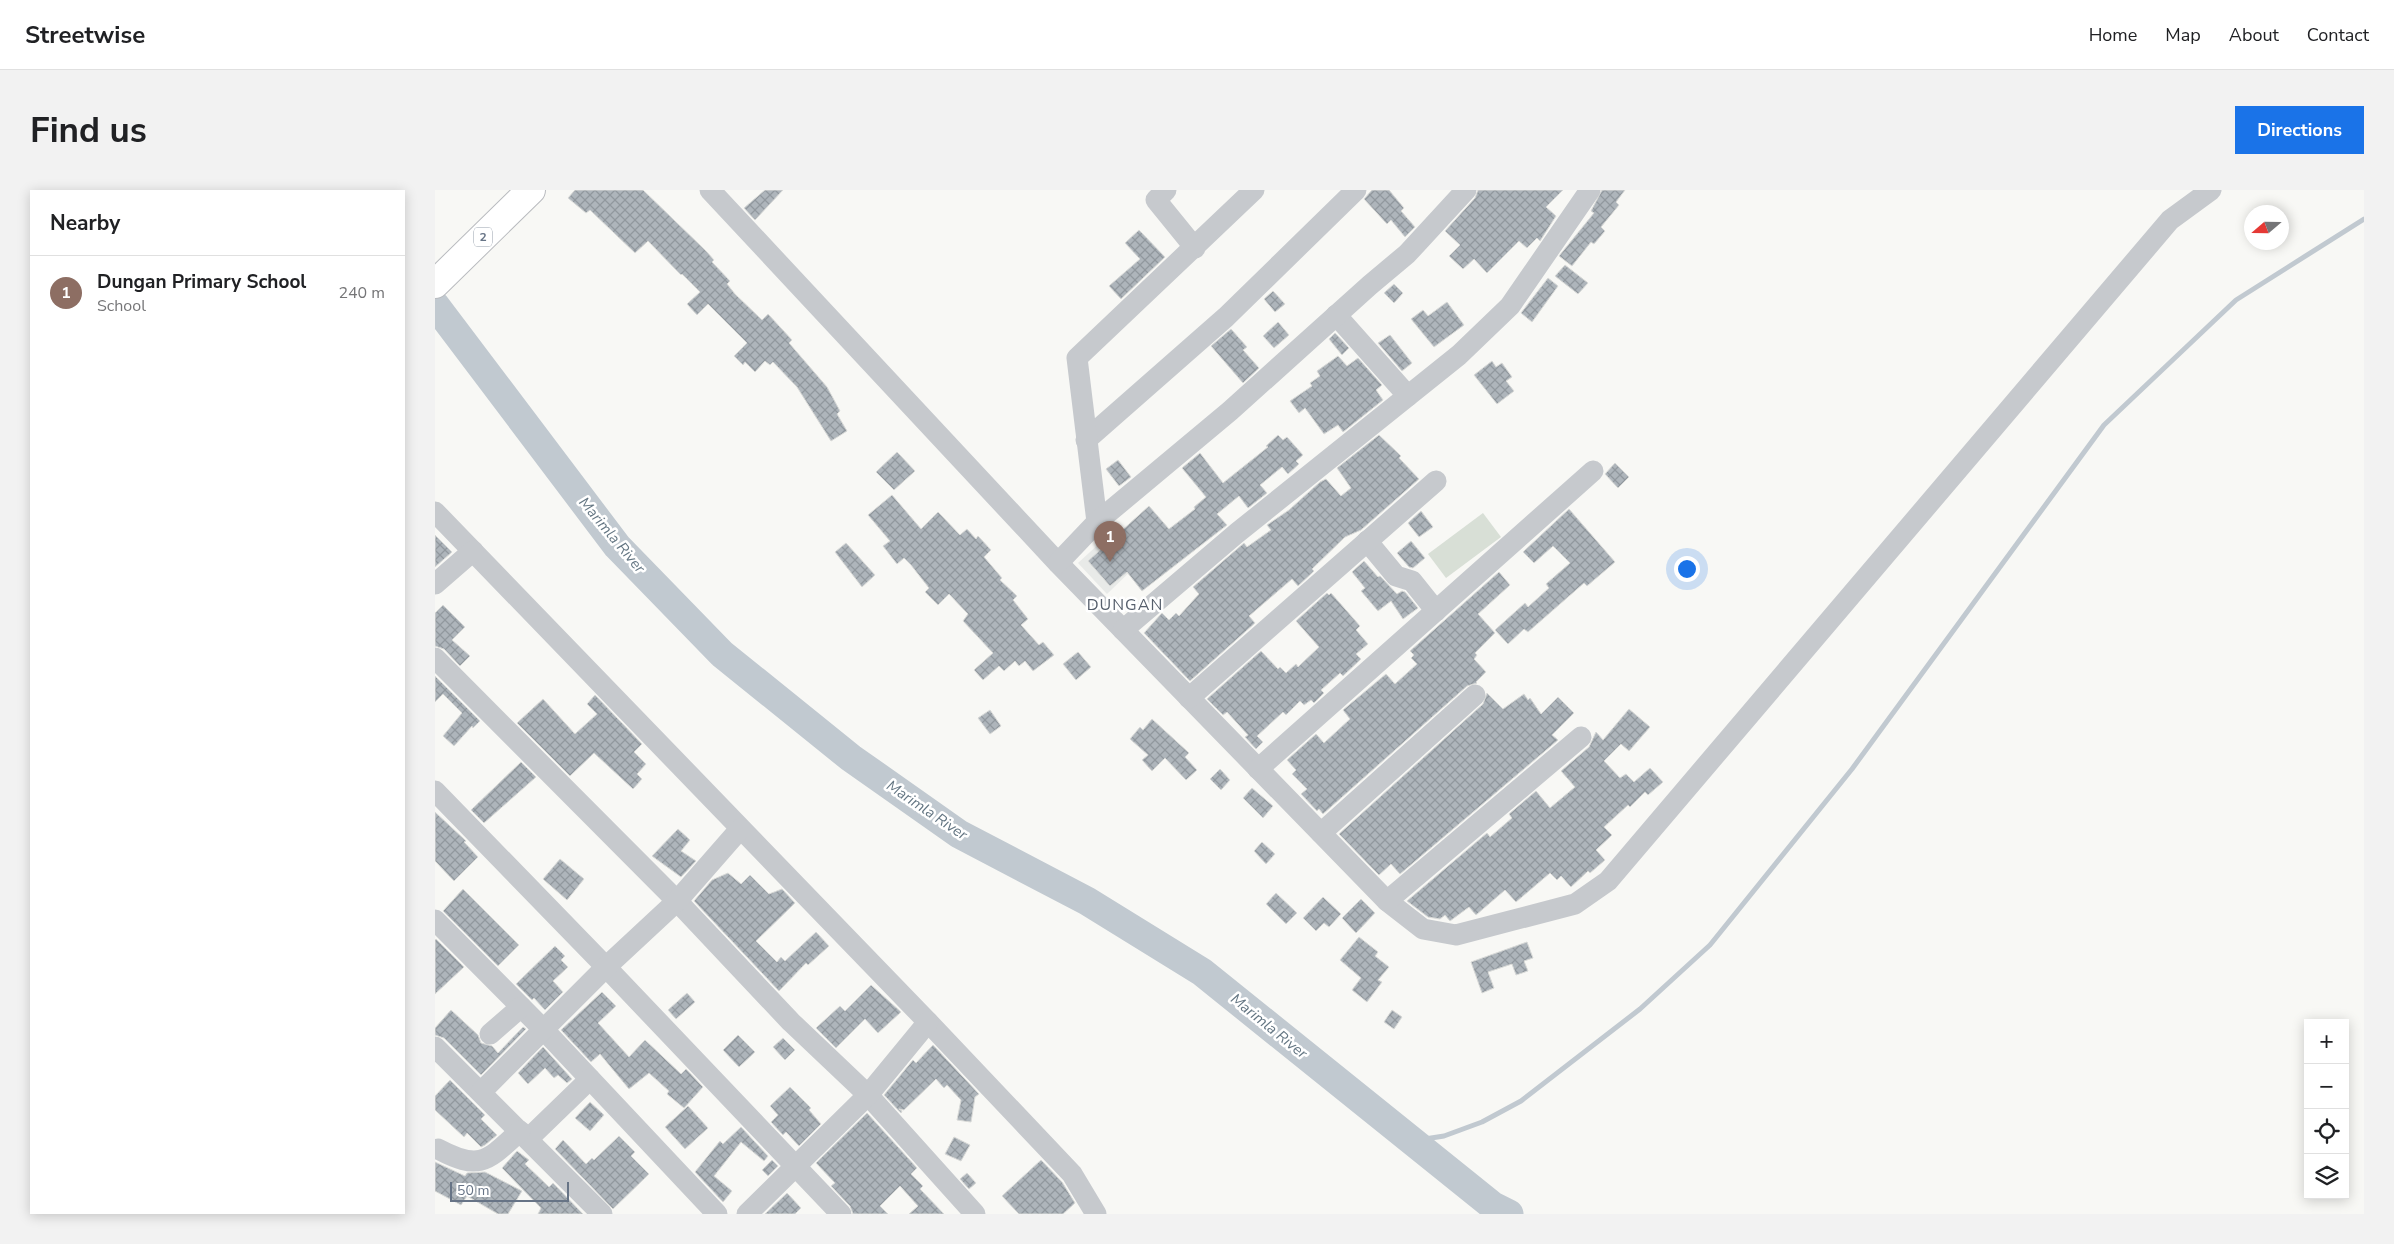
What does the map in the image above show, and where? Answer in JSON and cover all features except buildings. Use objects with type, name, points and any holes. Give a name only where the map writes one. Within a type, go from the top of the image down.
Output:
[{"type":"highway","name":"2","points":[[435,284],[531,190]]},
{"type":"street","points":[[710,190],[1058,563],[1387,901],[1423,929],[1456,935],[1575,904],[1608,881],[2170,220],[2211,190]]},
{"type":"street","points":[[1166,190],[1156,200],[1195,248]]},
{"type":"street","points":[[1097,522],[1077,358],[1254,190]]},
{"type":"street","points":[[1086,440],[1226,317],[1356,190]]},
{"type":"street","points":[[1058,563],[1097,522],[1229,411],[1407,254],[1466,190]]},
{"type":"street","points":[[1123,630],[1237,533],[1459,355],[1510,306],[1590,190]]},
{"type":"street","points":[[1336,315],[1408,396]]},
{"type":"street","points":[[1258,770],[1593,471]]},
{"type":"street","points":[[1189,698],[1436,481]]},
{"type":"street","points":[[435,512],[928,1022],[1072,1174],[1096,1214]]},
{"type":"street","points":[[1367,541],[1396,576],[1412,582],[1436,611]]},
{"type":"street","points":[[435,584],[473,551]]},
{"type":"street","points":[[435,658],[677,900],[791,1022],[868,1096],[975,1214]]},
{"type":"street","points":[[1321,833],[1475,695]]},
{"type":"street","points":[[1387,901],[1581,737]]},
{"type":"street","points":[[435,791],[841,1214]]},
{"type":"street","points":[[481,1092],[606,967],[677,900],[740,829]]},
{"type":"street","points":[[435,920],[544,1030],[717,1214]]},
{"type":"street","points":[[490,1034],[521,1007]]},
{"type":"street","points":[[747,1214],[868,1096],[928,1022]]},
{"type":"street","points":[[435,1047],[603,1214]]},
{"type":"street","points":[[438,1149],[458,1160],[474,1162],[489,1159],[524,1135],[590,1078]]},
{"type":"shaded area","points":[[1483,513],[1501,537],[1446,578],[1428,554]]},
{"type":"shaded area","points":[[1113,531],[1141,561],[1107,594],[1078,563]]},
{"type":"waterway","points":[[1412,1141],[1444,1136],[1482,1122],[1521,1101],[1640,1009],[1710,945],[1852,769],[2104,425],[2236,300],[2364,219]]},
{"type":"waterway","name":"Marimla River","points":[[435,305],[617,546],[722,654],[851,758],[959,834],[1087,901],[1202,972],[1493,1206],[1509,1214]]},
{"type":"place","name":"Dungan Primary School","points":[[1110,562]]},
{"type":"district","name":"DUNGAN","points":[[1125,604]]}]
